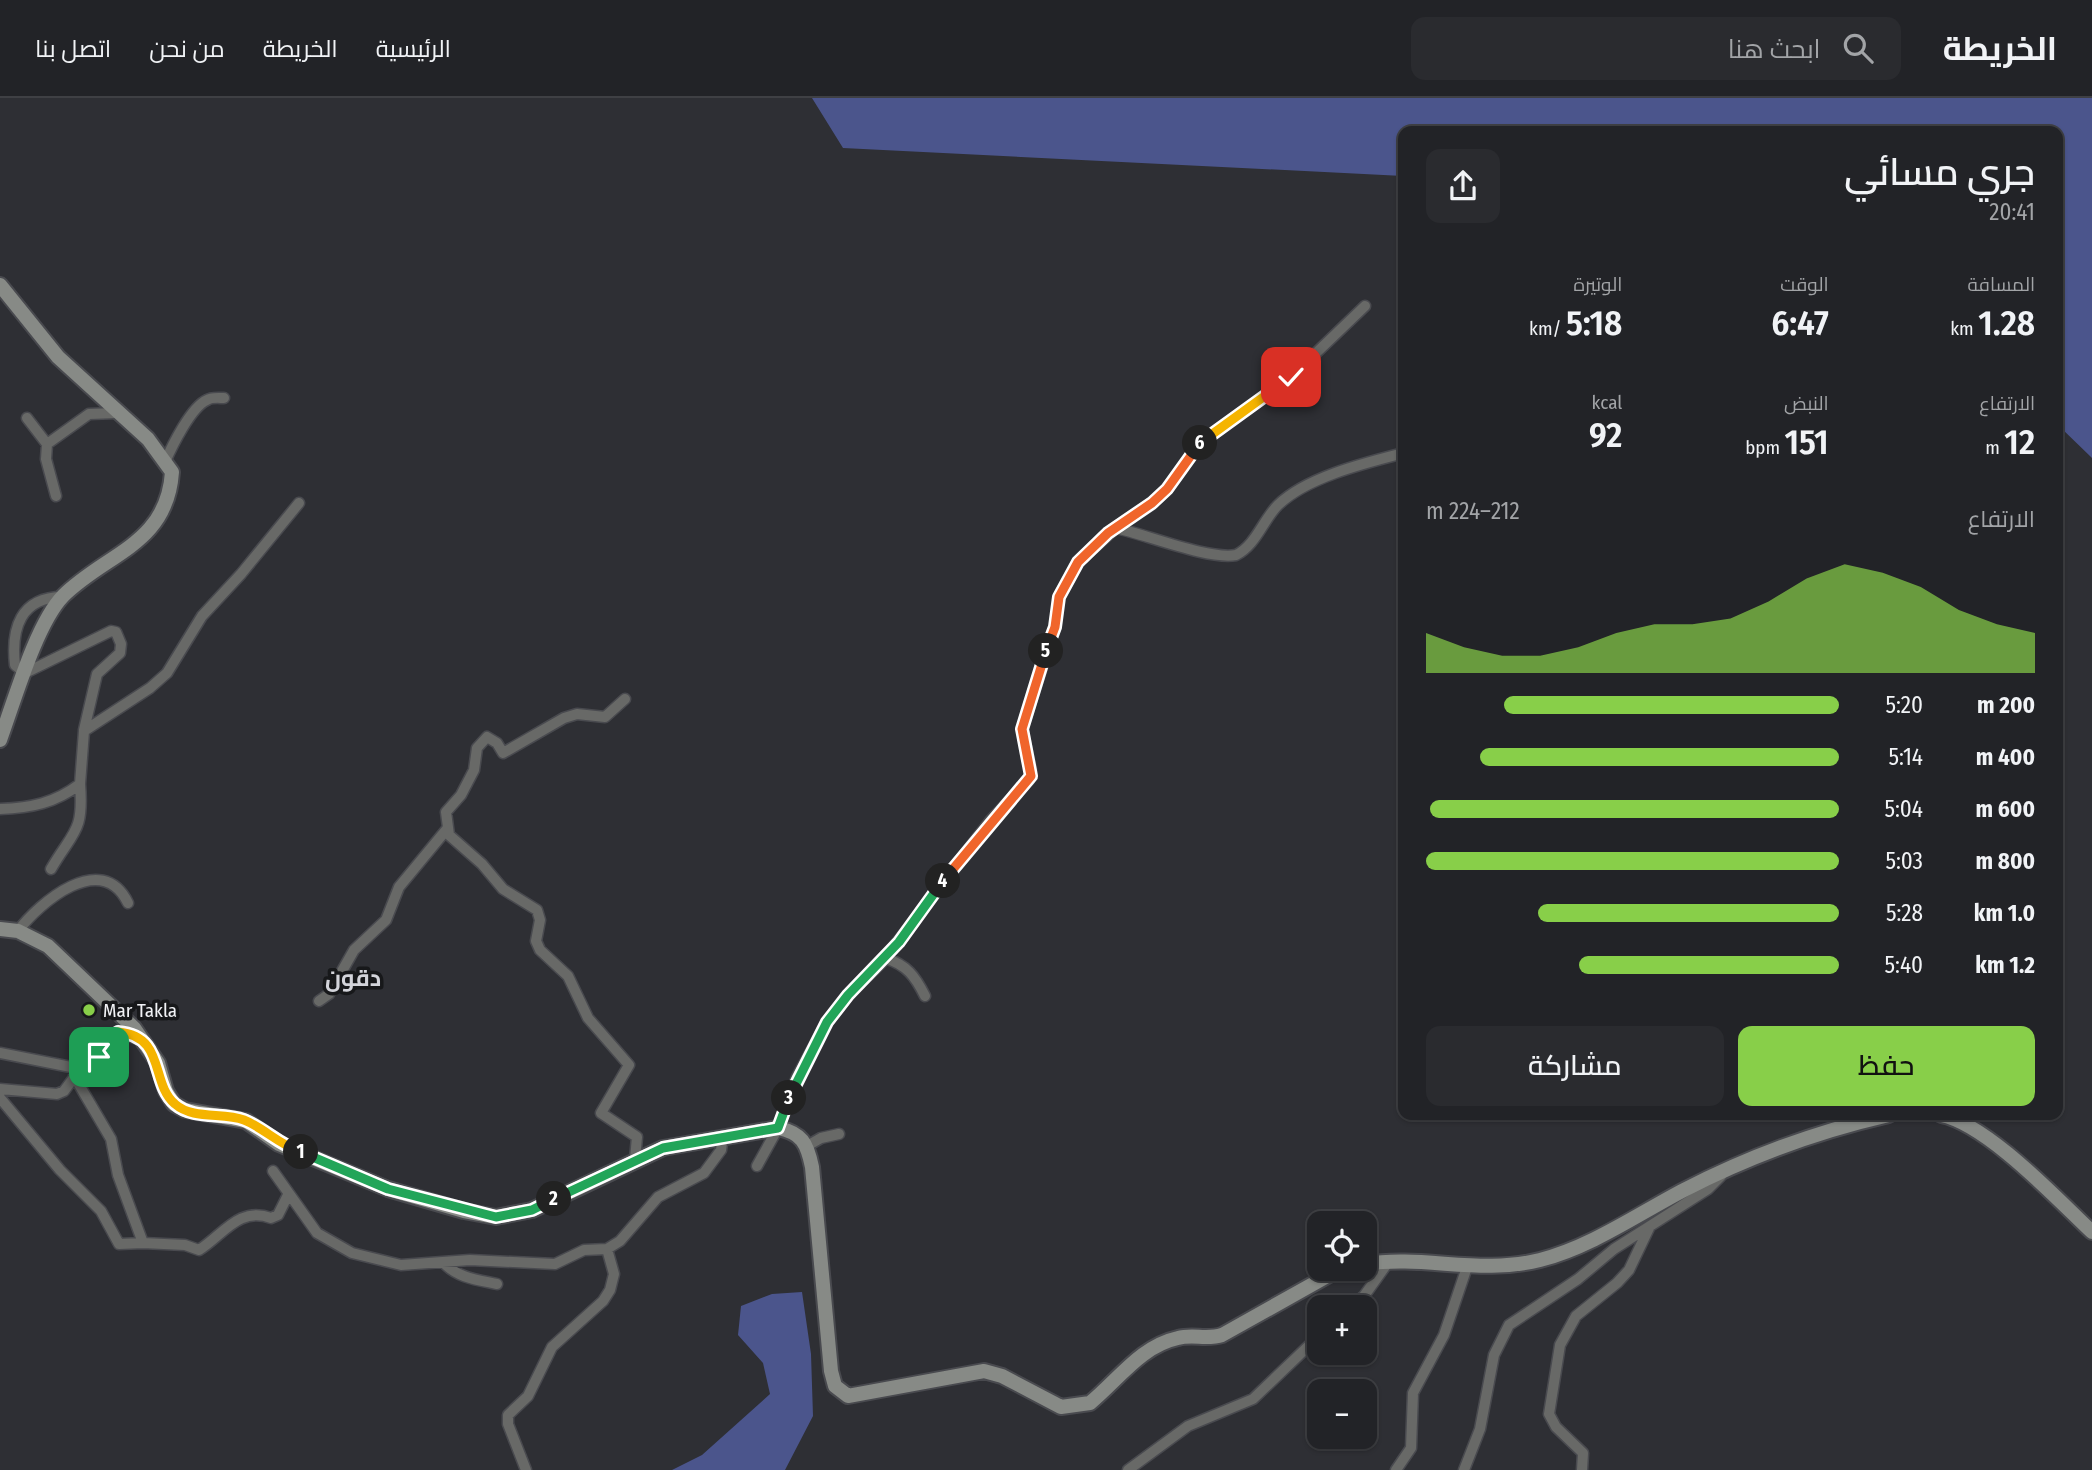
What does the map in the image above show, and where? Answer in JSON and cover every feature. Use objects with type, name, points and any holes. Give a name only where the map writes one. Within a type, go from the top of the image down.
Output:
[{"type":"main road","points":[[0,740],[50,617],[63,597],[130,548],[152,526],[171,494],[172,472],[148,439],[58,358],[2,292]]},
{"type":"main road","points":[[0,929],[18,931],[48,946],[134,1028],[158,1063],[166,1091],[174,1104],[185,1110],[246,1121],[279,1144],[388,1189],[464,1211],[496,1217],[532,1210],[663,1148],[778,1128],[795,1132],[807,1146],[813,1167],[831,1371],[835,1386],[848,1396],[984,1371],[1002,1376],[1061,1407],[1079,1406],[1090,1403],[1148,1350],[1160,1343],[1192,1336],[1214,1338],[1222,1335],[1318,1281]]},
{"type":"main road","points":[[1377,1262],[1416,1261],[1467,1267],[1504,1267],[1557,1254],[1729,1169],[1835,1129],[1870,1120]]},
{"type":"main road","points":[[1959,1120],[1988,1139],[2092,1232]]},
{"type":"street","points":[[757,1166],[778,1128],[797,1077],[827,1022],[848,995],[885,958],[991,820],[1029,780],[1031,770],[1022,729],[1055,627],[1059,597],[1078,562],[1116,528],[1167,489],[1200,442],[1291,377],[1365,306]]},
{"type":"street","points":[[165,462],[174,439],[200,404],[208,398],[224,398]]},
{"type":"street","points":[[47,444],[89,414],[116,413]]},
{"type":"street","points":[[27,418],[47,444],[46,459],[56,496]]},
{"type":"street","points":[[1116,528],[1153,536],[1199,551],[1236,555],[1247,548],[1278,506],[1289,497],[1352,468],[1398,455]]},
{"type":"street","points":[[84,731],[150,688],[167,673],[201,616],[241,574],[299,503]]},
{"type":"street","points":[[51,869],[72,840],[81,820],[80,784],[84,731],[97,674],[120,653],[121,644],[116,632],[111,631],[25,673],[15,665],[13,631],[29,608],[40,600],[63,597]]},
{"type":"street","points":[[625,699],[605,717],[577,715],[564,718],[503,753],[497,743],[487,737],[477,748],[474,770],[461,795],[446,812],[447,829],[458,845],[482,864],[503,889],[537,910],[540,920],[536,941],[540,950],[568,976],[588,1018],[629,1065],[601,1113],[637,1137],[635,1159]]},
{"type":"street","points":[[0,808],[33,807],[49,802],[80,784]]},
{"type":"street","points":[[319,1001],[328,994],[354,950],[386,920],[399,887],[447,829]]},
{"type":"street","points":[[18,931],[50,897],[87,881],[110,884],[123,893],[128,903]]},
{"type":"street","points":[[885,958],[901,963],[915,976],[925,996]]},
{"type":"street","points":[[0,1089],[57,1094],[64,1091],[78,1073],[99,1057],[112,1036],[118,1032],[134,1036],[147,1044]]},
{"type":"street","points":[[0,1053],[78,1073],[111,1139],[118,1175],[143,1243]]},
{"type":"street","points":[[0,1098],[60,1170],[101,1211],[119,1244],[185,1245],[199,1250],[243,1216],[259,1214],[271,1218],[278,1215],[288,1195]]},
{"type":"street","points":[[807,1146],[821,1138],[839,1133]]},
{"type":"street","points":[[273,1171],[317,1233],[345,1250],[380,1262],[401,1265],[470,1259],[555,1265],[584,1250],[607,1249],[631,1230],[658,1197],[704,1173],[721,1150],[723,1136]]},
{"type":"street","points":[[1464,1470],[1480,1429],[1494,1355],[1509,1325],[1708,1189],[1729,1169]]},
{"type":"street","points":[[1582,1470],[1583,1452],[1556,1427],[1549,1414],[1560,1345],[1576,1316],[1629,1270],[1651,1226]]},
{"type":"street","points":[[526,1470],[510,1432],[508,1415],[528,1396],[552,1348],[603,1301],[610,1290],[614,1274],[607,1249]]},
{"type":"street","points":[[1365,1295],[1389,1261]]},
{"type":"street","points":[[443,1262],[450,1270],[465,1277],[498,1284]]},
{"type":"street","points":[[1396,1470],[1411,1448],[1413,1393],[1444,1335],[1467,1267]]},
{"type":"street","points":[[1128,1470],[1188,1426],[1253,1399],[1307,1347]]},
{"type":"shaded area","points":[[812,98],[2092,98],[2092,458],[2063,430],[2063,126],[1398,126],[1398,176],[843,148]]},
{"type":"shaded area","points":[[802,1292],[811,1354],[813,1416],[785,1470],[672,1470],[702,1455],[770,1394],[763,1363],[738,1335],[741,1306],[772,1294]]},
{"type":"place","name":"Mar Takla","points":[[89,1010]]},
{"type":"district","name":"دقون","points":[[353,978]]},
{"type":"route","points":[[99,1057],[112,1036],[125,1032],[147,1044],[158,1063],[166,1091],[174,1104],[185,1110],[246,1121],[279,1144],[388,1189],[464,1211],[496,1217],[532,1210],[663,1148],[778,1128],[797,1077],[827,1022],[848,995],[899,942],[922,908],[975,844],[991,820],[1029,780],[1031,770],[1022,729],[1055,627],[1059,597],[1078,562],[1108,533],[1152,503],[1167,489],[1200,442],[1291,377]]}]
